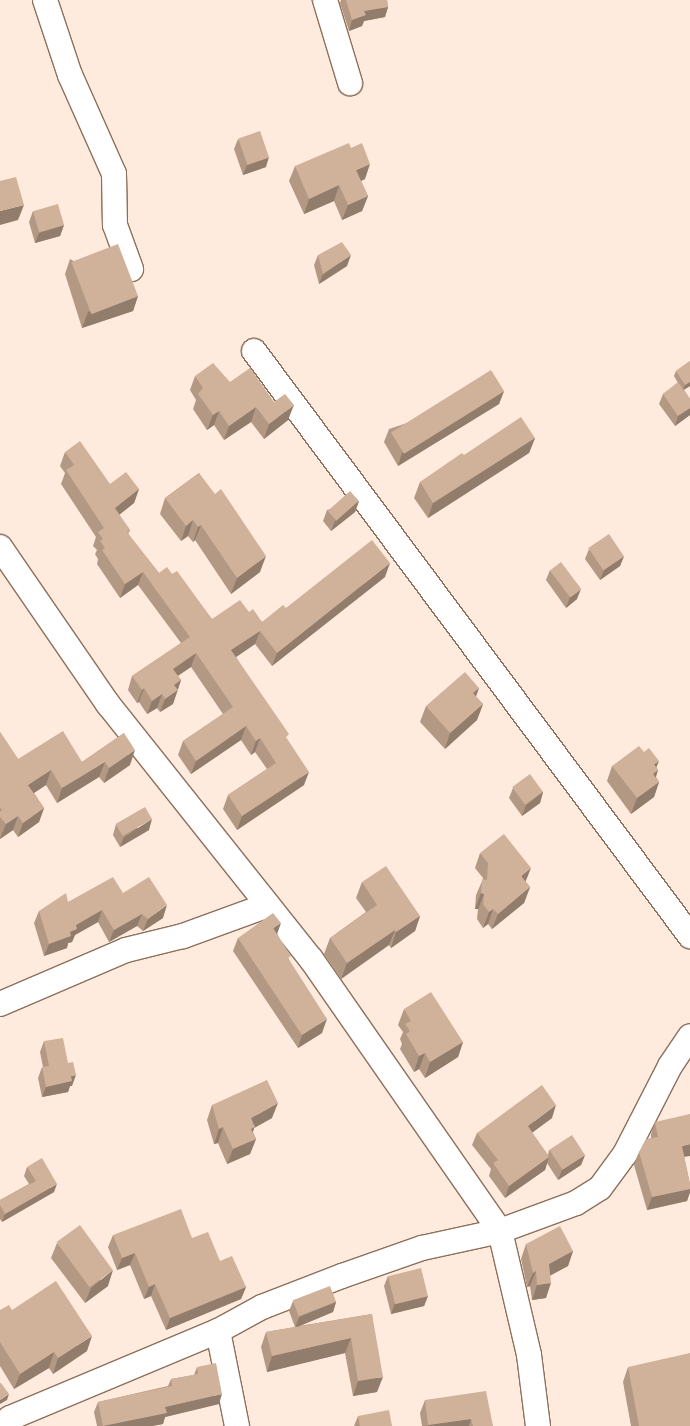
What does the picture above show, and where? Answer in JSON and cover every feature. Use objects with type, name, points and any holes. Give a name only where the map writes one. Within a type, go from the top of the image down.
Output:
[{"type":"street","points":[[45,0],[70,74],[114,174],[115,225],[131,269]]},
{"type":"street","points":[[325,0],[350,83]]},
{"type":"street","points":[[254,351],[690,936]]},
{"type":"street","points":[[0,548],[108,704],[311,959],[500,1231],[529,1355],[538,1426]]},
{"type":"street","points":[[0,1004],[126,950],[183,936],[268,905]]},
{"type":"street","points":[[1,1426],[10,1418],[218,1330],[262,1307],[422,1248],[500,1231],[576,1203],[600,1188],[625,1154],[670,1066],[690,1036]]},
{"type":"street","points":[[218,1330],[237,1426]]},
{"type":"building","points":[[346,0],[387,0],[388,7],[364,11],[366,15],[352,20]]},
{"type":"building","points":[[260,131],[269,157],[247,165],[238,138]]},
{"type":"building","points":[[349,143],[351,148],[362,143],[370,164],[356,170],[368,196],[348,205],[339,185],[309,199],[295,166]]},
{"type":"building","points":[[16,177],[24,205],[0,211],[0,181]]},
{"type":"building","points":[[58,204],[64,225],[39,232],[33,211]]},
{"type":"building","points":[[342,242],[351,255],[323,274],[318,255]]},
{"type":"building","points":[[118,244],[138,296],[91,314],[71,262]]},
{"type":"building","points":[[690,361],[690,382],[685,385],[676,371]]},
{"type":"building","points":[[213,363],[230,382],[250,368],[274,402],[285,394],[294,405],[269,424],[256,407],[229,426],[219,411],[213,415],[198,394],[203,388],[195,376]]},
{"type":"building","points":[[491,370],[504,391],[404,454],[391,433]]},
{"type":"building","points":[[678,382],[690,399],[690,408],[678,416],[663,394]]},
{"type":"building","points":[[521,417],[535,438],[433,503],[420,482],[462,453],[464,455]]},
{"type":"building","points":[[80,441],[110,484],[126,472],[139,489],[115,508],[130,530],[127,532],[159,573],[167,567],[172,574],[177,571],[212,619],[240,600],[249,612],[253,609],[262,622],[283,605],[286,608],[372,540],[390,563],[277,653],[260,631],[231,650],[289,734],[286,737],[309,772],[242,816],[228,795],[276,763],[260,738],[256,741],[246,726],[196,761],[183,741],[233,707],[196,653],[173,669],[181,680],[174,685],[178,690],[165,699],[162,694],[152,701],[144,688],[142,690],[132,676],[190,637],[143,572],[125,584],[102,550],[105,548],[100,541],[103,539],[98,532],[104,528],[66,470],[74,465],[65,452]]},
{"type":"building","points":[[199,473],[215,494],[221,489],[266,556],[237,578],[201,525],[198,527],[193,520],[186,526],[165,498]]},
{"type":"building","points":[[350,491],[359,501],[336,521],[328,511]]},
{"type":"building","points":[[609,534],[624,556],[603,570],[588,548]]},
{"type":"building","points":[[561,562],[581,589],[570,598],[550,570]]},
{"type":"building","points":[[465,672],[479,688],[473,693],[483,704],[450,733],[426,706]]},
{"type":"building","points":[[63,731],[82,762],[124,733],[135,750],[109,768],[105,762],[62,788],[51,770],[28,785],[44,808],[23,823],[18,816],[6,824],[0,817],[2,810],[0,807],[0,732],[18,759]]},
{"type":"building","points":[[639,746],[644,752],[649,748],[659,761],[654,764],[658,770],[653,774],[659,782],[637,798],[612,766]]},
{"type":"building","points":[[530,774],[543,792],[525,805],[512,787]]},
{"type":"building","points":[[145,807],[152,819],[123,836],[116,824]]},
{"type":"building","points":[[504,834],[531,868],[521,876],[530,887],[498,914],[493,909],[489,912],[483,904],[484,894],[481,893],[482,879],[487,880],[488,863],[480,853]]},
{"type":"building","points":[[386,866],[420,916],[396,932],[395,930],[347,963],[330,938],[377,905],[362,882]]},
{"type":"building","points":[[113,877],[123,893],[149,877],[167,905],[148,919],[142,914],[114,930],[102,910],[76,925],[77,929],[70,932],[71,936],[49,944],[39,911],[66,893],[68,902]]},
{"type":"building","points":[[273,913],[281,923],[273,928],[291,956],[288,958],[327,1019],[302,1035],[238,938]]},
{"type":"building","points":[[431,992],[463,1042],[430,1062],[425,1053],[419,1056],[406,1034],[410,1031],[405,1024],[411,1021],[404,1009]]},
{"type":"building","points":[[63,1038],[68,1063],[73,1062],[76,1075],[71,1076],[72,1081],[46,1087],[42,1067],[49,1066],[44,1041]]},
{"type":"building","points":[[267,1080],[278,1103],[251,1118],[255,1127],[251,1129],[256,1139],[233,1149],[223,1127],[219,1129],[212,1105]]},
{"type":"building","points":[[542,1085],[556,1105],[528,1126],[549,1157],[509,1186],[493,1163],[498,1160],[477,1133]]},
{"type":"building","points":[[690,1114],[690,1144],[682,1146],[690,1189],[652,1197],[639,1152],[646,1139],[658,1137],[655,1122]]},
{"type":"building","points":[[572,1135],[585,1155],[562,1170],[549,1150]]},
{"type":"building","points":[[42,1158],[57,1184],[5,1214],[0,1205],[0,1200],[36,1181],[27,1167]]},
{"type":"building","points":[[181,1209],[192,1238],[208,1232],[220,1261],[232,1256],[246,1287],[170,1318],[155,1284],[149,1287],[135,1253],[122,1258],[113,1235]]},
{"type":"building","points":[[80,1225],[113,1270],[89,1287],[57,1242]]},
{"type":"building","points":[[560,1226],[573,1251],[549,1264],[551,1283],[537,1285],[536,1271],[533,1273],[526,1244]]},
{"type":"building","points":[[421,1268],[428,1296],[395,1304],[388,1276]]},
{"type":"building","points":[[56,1281],[92,1336],[58,1358],[54,1352],[20,1374],[0,1342],[0,1310],[9,1305],[12,1310]]},
{"type":"building","points":[[330,1286],[336,1302],[299,1316],[293,1300]]},
{"type":"building","points":[[372,1314],[383,1377],[358,1381],[351,1338],[272,1356],[266,1332]]},
{"type":"building","points":[[690,1353],[690,1426],[639,1426],[628,1367]]},
{"type":"building","points":[[216,1363],[222,1394],[165,1407],[167,1413],[103,1426],[98,1402],[172,1386],[171,1379],[198,1374],[197,1367]]},
{"type":"building","points":[[0,1383],[9,1394],[0,1400]]},
{"type":"building","points":[[486,1391],[493,1426],[473,1426],[471,1419],[428,1425],[425,1400]]},
{"type":"building","points":[[389,1410],[392,1426],[360,1426],[358,1416]]}]
